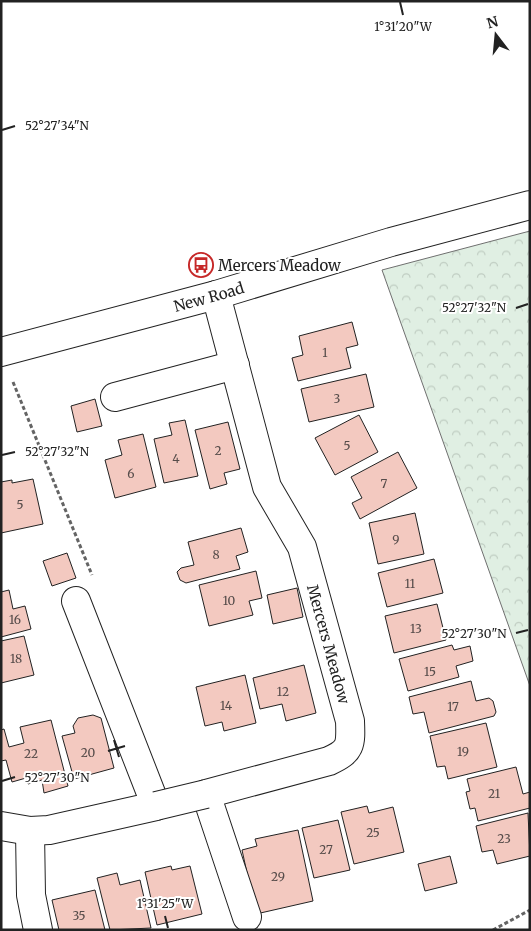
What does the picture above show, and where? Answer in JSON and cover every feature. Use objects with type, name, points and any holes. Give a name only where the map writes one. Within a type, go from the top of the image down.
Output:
[{"type":"street","name":"New Road","points":[[1,352],[216,295],[391,242],[530,205]]},
{"type":"street","name":"Mercers Meadow","points":[[1,826],[30,831],[49,830],[206,794],[329,761],[343,754],[350,742],[350,721],[302,547],[267,487],[216,295]]},
{"type":"street","points":[[115,397],[235,364]]},
{"type":"street","points":[[76,600],[156,806]]},
{"type":"street","points":[[206,794],[248,916]]},
{"type":"street","points":[[30,831],[31,895],[38,930]]},
{"type":"path","points":[[493,930],[530,910]]},
{"type":"green space","points":[[530,231],[530,686],[382,270]]},
{"type":"building","points":[[352,322],[358,345],[346,348],[351,368],[298,381],[292,358],[303,355],[299,336]]},
{"type":"building","points":[[366,374],[374,407],[309,422],[301,389]]},
{"type":"building","points":[[95,399],[102,426],[77,432],[71,406]]},
{"type":"building","points":[[359,415],[378,452],[335,475],[315,438]]},
{"type":"building","points":[[185,420],[198,476],[164,483],[154,439],[172,435],[169,423]]},
{"type":"building","points":[[228,422],[240,469],[224,473],[227,484],[210,489],[195,430]]},
{"type":"building","points":[[143,434],[156,487],[115,498],[105,460],[122,455],[118,440]]},
{"type":"building","points":[[398,452],[417,488],[360,519],[352,503],[362,498],[351,477]]},
{"type":"building","points":[[33,479],[43,524],[1,533],[1,482],[12,480],[12,483]]},
{"type":"building","points":[[415,513],[424,554],[378,564],[369,523]]},
{"type":"building","points":[[241,528],[248,552],[236,556],[240,569],[186,583],[180,580],[177,572],[181,568],[194,565],[188,542]]},
{"type":"building","points":[[67,553],[76,578],[52,586],[43,561]]},
{"type":"building","points":[[434,559],[443,593],[387,607],[378,573]]},
{"type":"building","points":[[256,571],[262,598],[249,601],[253,615],[209,626],[199,585]]},
{"type":"building","points":[[297,588],[303,617],[273,624],[267,595]]},
{"type":"building","points":[[9,590],[13,609],[25,606],[31,629],[1,637],[1,592]]},
{"type":"building","points":[[437,604],[446,640],[394,653],[385,616]]},
{"type":"building","points":[[24,636],[34,675],[1,683],[1,641]]},
{"type":"building","points":[[452,645],[454,650],[470,646],[473,661],[456,666],[459,677],[408,691],[399,659]]},
{"type":"building","points":[[304,665],[316,713],[286,721],[282,704],[260,709],[253,678]]},
{"type":"building","points":[[245,675],[256,723],[224,731],[222,722],[205,726],[196,687]]},
{"type":"building","points":[[471,681],[476,701],[489,698],[493,701],[496,712],[494,716],[429,733],[424,712],[413,714],[409,697]]},
{"type":"building","points":[[93,715],[101,718],[114,768],[74,779],[62,736],[75,733],[73,726],[78,718]]},
{"type":"building","points":[[51,720],[68,786],[44,793],[42,780],[28,784],[26,778],[12,782],[6,760],[1,761],[1,730],[4,729],[9,747],[24,743],[20,727]]},
{"type":"building","points":[[486,723],[497,767],[448,779],[445,766],[437,767],[430,736]]},
{"type":"building","points":[[516,767],[523,794],[530,792],[530,808],[478,821],[475,808],[470,809],[466,792],[470,791],[467,779]]},
{"type":"building","points":[[367,806],[369,813],[393,807],[404,852],[354,864],[341,812]]},
{"type":"building","points":[[528,813],[530,856],[497,864],[493,850],[482,852],[476,826]]},
{"type":"building","points":[[338,820],[350,870],[314,878],[302,828]]},
{"type":"building","points":[[298,830],[313,901],[256,914],[242,850],[257,846],[255,839]]},
{"type":"building","points":[[450,856],[457,883],[425,891],[418,864]]},
{"type":"building","points":[[171,866],[172,870],[190,866],[202,914],[157,925],[145,872]]},
{"type":"building","points":[[117,873],[120,885],[140,880],[151,928],[110,930],[97,878]]},
{"type":"building","points":[[95,890],[105,930],[59,930],[52,900]]},
{"type":"place","name":"Mercers Meadow","points":[[201,265]]}]
